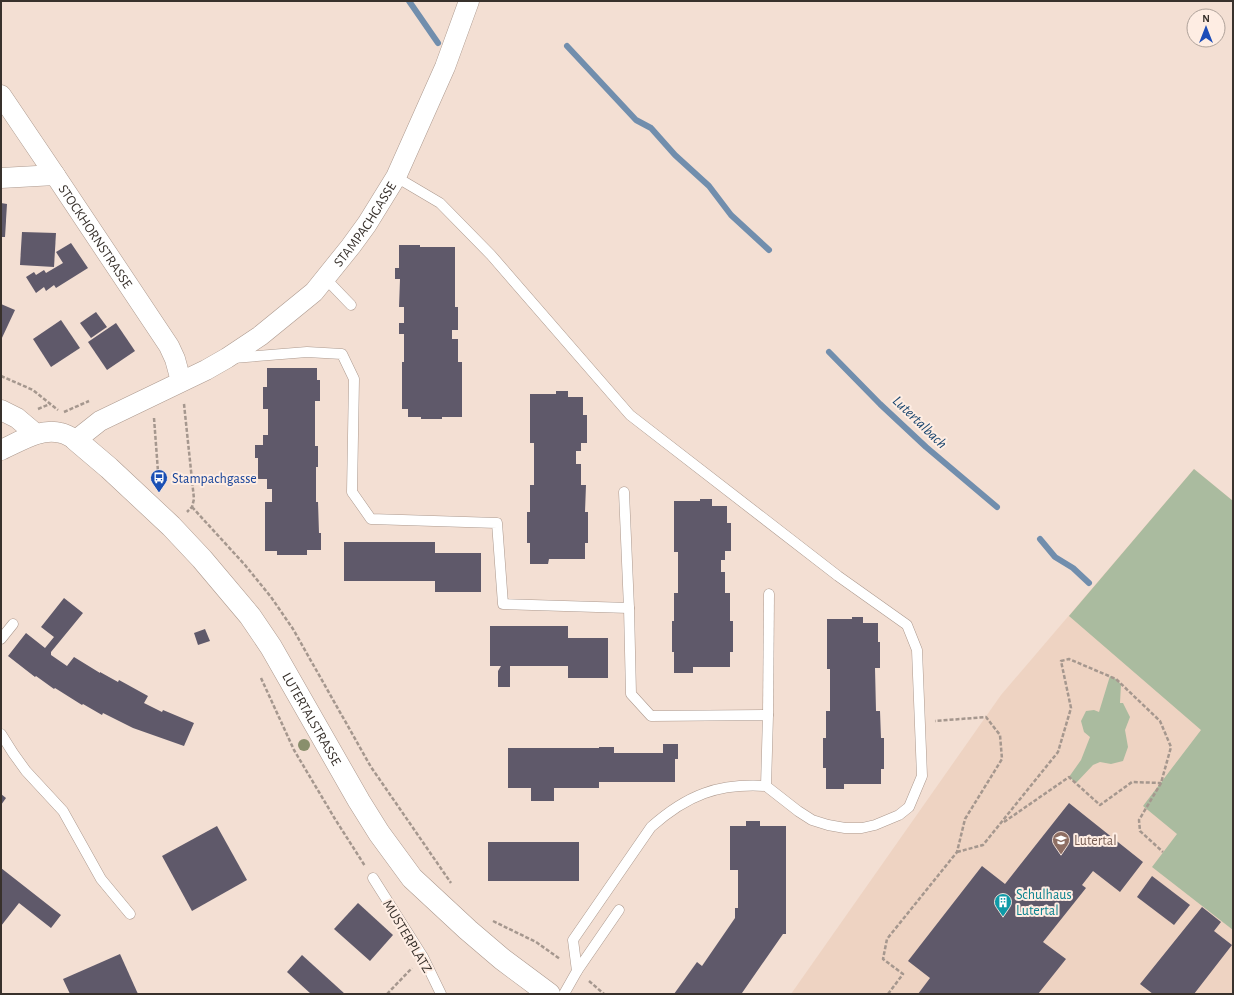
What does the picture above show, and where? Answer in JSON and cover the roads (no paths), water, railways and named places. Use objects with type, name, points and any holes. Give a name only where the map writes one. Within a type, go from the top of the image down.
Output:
[{"type":"street","name":"STAMPACHGASSE","points":[[76,440],[100,421],[227,358],[260,336],[314,292],[367,224],[396,177],[445,67],[469,1]]},
{"type":"street","name":"STOCKHORNSTRASSE","points":[[1,96],[169,346],[182,381]]},
{"type":"street","points":[[1,178],[55,175]]},
{"type":"street","points":[[1,410],[17,418],[36,434]]},
{"type":"street","points":[[1,450],[36,434],[49,432],[63,433],[76,440]]},
{"type":"street","name":"LUTERTALSTRASSE","points":[[76,440],[109,468],[202,558],[250,616],[287,674],[359,801],[379,833],[412,878],[502,959],[549,994]]},
{"type":"lane","points":[[396,177],[440,203],[491,255],[630,415],[838,576],[907,625],[917,650],[922,776],[909,807],[899,815],[875,825],[862,828],[845,828],[812,820],[766,786],[750,785],[717,789],[683,803],[666,814],[651,827],[573,940],[578,971]]},
{"type":"lane","points":[[325,278],[351,305]]},
{"type":"lane","points":[[227,358],[307,352],[342,354],[354,379],[352,492],[371,519],[496,523],[503,604],[629,608]]},
{"type":"lane","points":[[624,492],[631,694],[651,716],[768,715]]},
{"type":"lane","points":[[766,786],[769,594]]},
{"type":"lane","points":[[1,639],[13,624]]},
{"type":"lane","points":[[1,734],[26,771],[63,811],[101,879],[130,914]]},
{"type":"lane","name":"MUSTERPLATZ","points":[[373,878],[423,957],[441,994]]},
{"type":"lane","points":[[564,994],[619,910]]},
{"type":"waterway","points":[[409,1],[438,43]]},
{"type":"waterway","points":[[567,46],[636,120],[651,128],[675,155],[709,186],[731,215],[769,250]]},
{"type":"waterway","name":"Lutertalbach","points":[[829,352],[880,404],[926,447],[997,507]]},
{"type":"waterway","points":[[1040,539],[1055,557],[1073,568],[1089,583]]},
{"type":"place","name":"Stampachgasse","points":[[159,493]]},
{"type":"place","name":"Lutertal","points":[[1061,855]]},
{"type":"place","name":"Schulhaus Lutertal","points":[[1003,917]]}]
